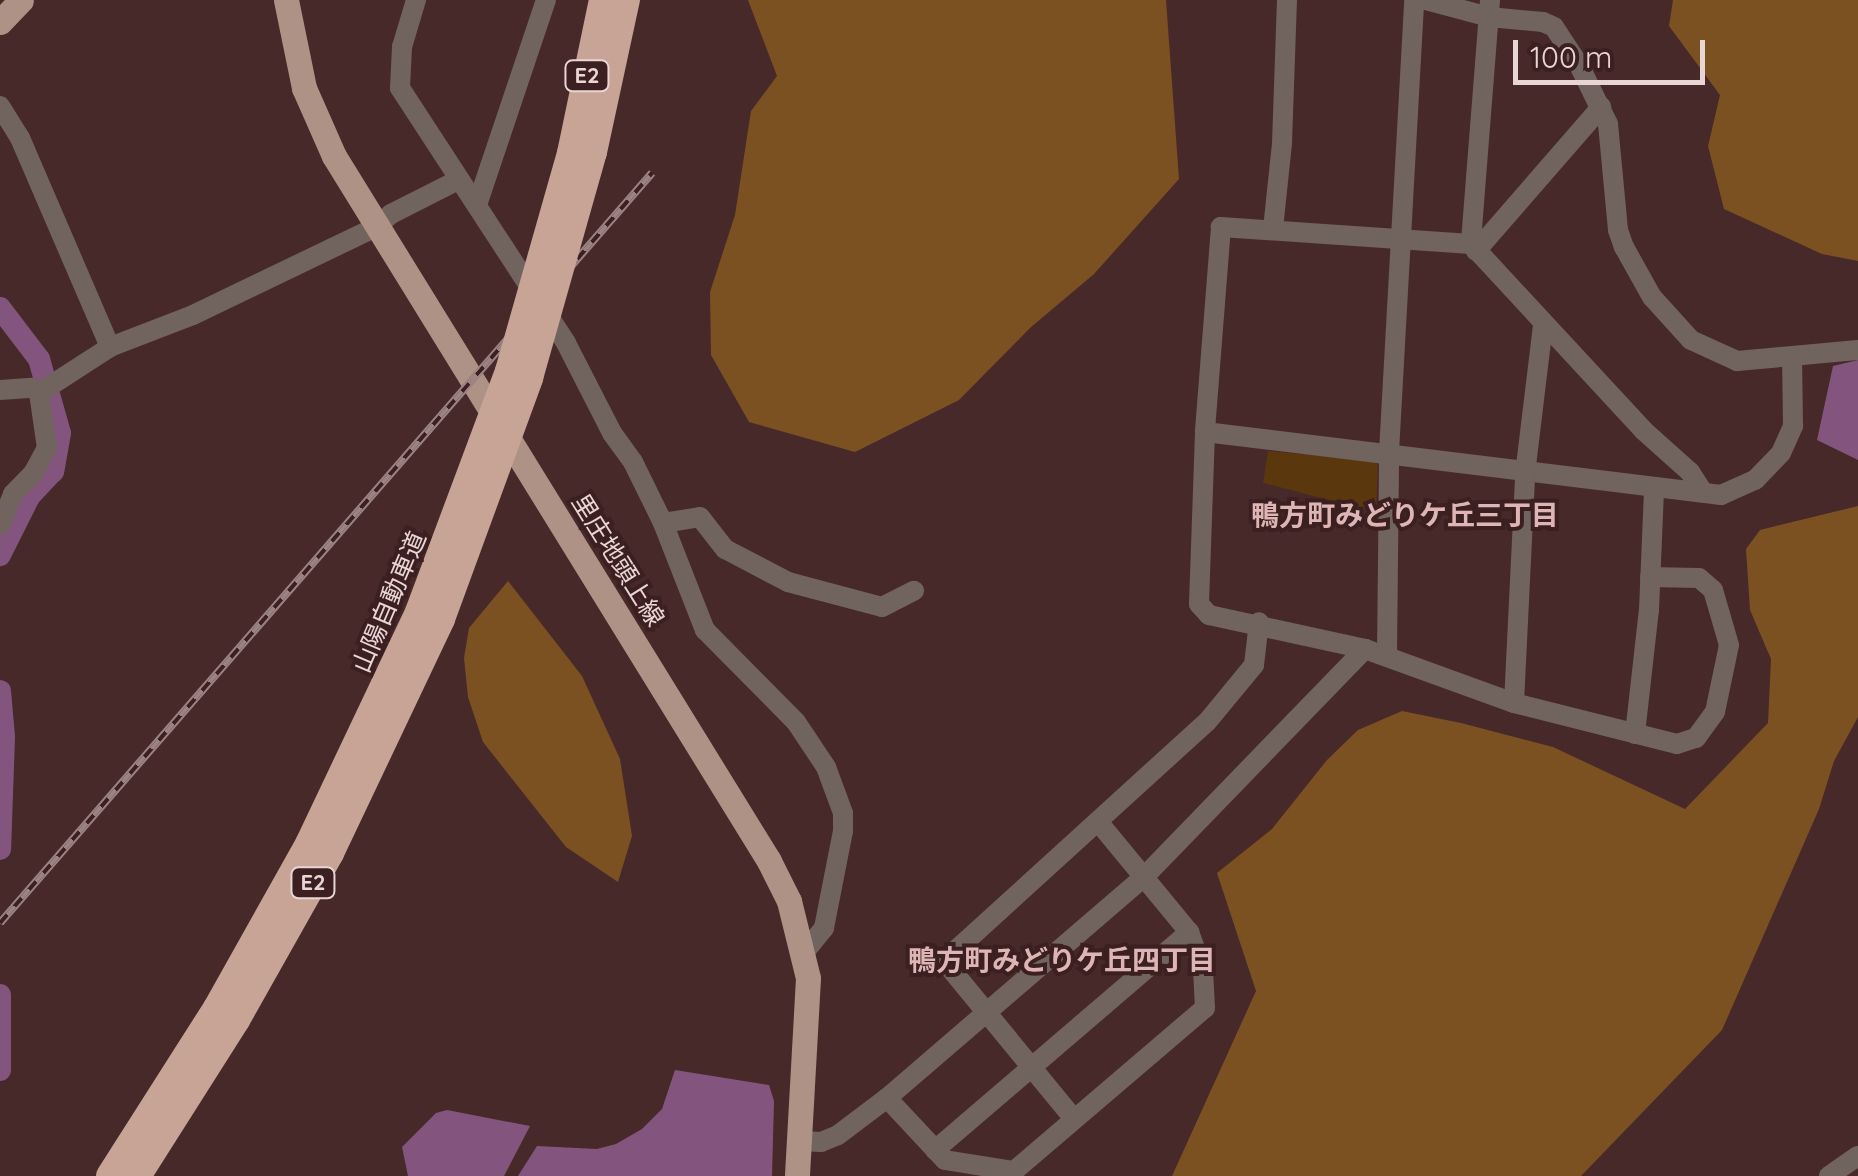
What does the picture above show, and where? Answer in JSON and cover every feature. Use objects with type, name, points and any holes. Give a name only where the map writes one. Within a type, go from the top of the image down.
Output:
[{"type":"highway","name":"E2","points":[[582,152],[603,0]]},
{"type":"highway","name":"E2","points":[[137,1176],[156,1130],[330,853],[529,378],[582,152],[626,0]]},
{"type":"highway","name":"E2","points":[[110,1176],[156,1130]]},
{"type":"main road","points":[[0,22],[21,0]]},
{"type":"main road","name":"里庄地頭上線","points":[[286,0],[295,56],[317,121],[376,227],[769,861],[793,914],[808,978],[797,1176]]},
{"type":"street","points":[[416,0],[402,47],[400,88],[458,180],[478,202],[566,343],[663,523],[705,630],[796,722],[826,767],[843,813],[824,928],[804,953]]},
{"type":"street","points":[[478,202],[546,0]]},
{"type":"street","points":[[1273,229],[1282,144],[1288,0]]},
{"type":"street","points":[[1387,654],[1398,243],[1414,0]]},
{"type":"street","points":[[1426,0],[1490,8],[1554,28],[1601,107],[1613,152],[1618,230],[1624,247],[1652,296],[1692,340],[1737,361],[1858,350]]},
{"type":"street","points":[[1474,248],[1490,8]]},
{"type":"street","points":[[0,106],[44,190],[110,347]]},
{"type":"street","points":[[1474,248],[1601,107]]},
{"type":"street","points":[[0,390],[43,389],[110,347],[193,315],[376,227],[391,214],[458,180]]},
{"type":"street","points":[[1650,577],[1699,578],[1713,590],[1728,646],[1722,694],[1715,712],[1696,738],[1677,744],[1514,703],[1366,648],[1259,622],[1209,615],[1199,604],[1204,432],[1222,228],[1273,229],[1474,248],[1643,430],[1690,472],[1703,492]]},
{"type":"street","points":[[1514,703],[1525,474],[1543,325]]},
{"type":"street","points":[[1204,432],[1721,495],[1755,480],[1781,453],[1793,426],[1792,358]]},
{"type":"street","points":[[0,525],[13,494],[34,472],[46,448],[43,389]]},
{"type":"street","points":[[1635,734],[1654,489]]},
{"type":"street","points":[[663,523],[700,517],[725,549],[788,582],[882,607],[914,591]]},
{"type":"street","points":[[1074,1119],[944,961],[1207,722],[1254,664],[1259,622]]},
{"type":"street","points":[[800,1141],[821,1142],[838,1135],[887,1098],[1144,877],[1366,648]]},
{"type":"street","points":[[887,1098],[944,1160],[1014,1171],[1205,1008],[1202,970],[1189,932],[1099,823]]},
{"type":"street","points":[[935,1150],[1189,932]]},
{"type":"street","points":[[1829,1176],[1858,1156]]},
{"type":"shaded area","points":[[748,0],[1166,0],[1179,179],[1094,274],[1030,328],[959,400],[855,452],[749,422],[711,355],[710,292],[735,215],[751,111],[777,76]]},
{"type":"shaded area","points":[[1673,0],[1858,0],[1858,261],[1822,254],[1724,209],[1708,146],[1720,95],[1669,26]]},
{"type":"shaded area","points":[[1858,360],[1858,460],[1817,440],[1833,366]]},
{"type":"shaded area","points":[[1268,451],[1378,461],[1376,512],[1263,483]]},
{"type":"shaded area","points":[[1858,506],[1858,717],[1834,761],[1819,809],[1722,1030],[1581,1176],[1172,1176],[1256,991],[1217,873],[1272,829],[1327,760],[1358,730],[1402,711],[1553,747],[1685,809],[1768,723],[1771,659],[1750,610],[1746,549],[1760,530]]},
{"type":"shaded area","points":[[508,581],[582,676],[620,759],[632,836],[618,882],[566,847],[483,742],[468,697],[464,658],[469,628]]},
{"type":"shaded area","points":[[675,1070],[769,1085],[774,1101],[772,1176],[518,1176],[537,1146],[597,1149],[616,1144],[642,1129],[662,1109]]},
{"type":"shaded area","points":[[447,1110],[530,1126],[504,1176],[408,1176],[402,1147],[436,1113]]},
{"type":"waterway","points":[[0,308],[39,359],[60,433],[53,471],[29,497],[0,555]]},
{"type":"waterway","points":[[0,691],[4,737],[0,849]]},
{"type":"waterway","points":[[0,995],[0,1070]]},
{"type":"railway","points":[[0,923],[652,173]]},
{"type":"district","name":"鴨方町みどりケ丘三丁目","points":[[1405,515]]},
{"type":"district","name":"鴨方町みどりケ丘四丁目","points":[[1062,960]]}]
